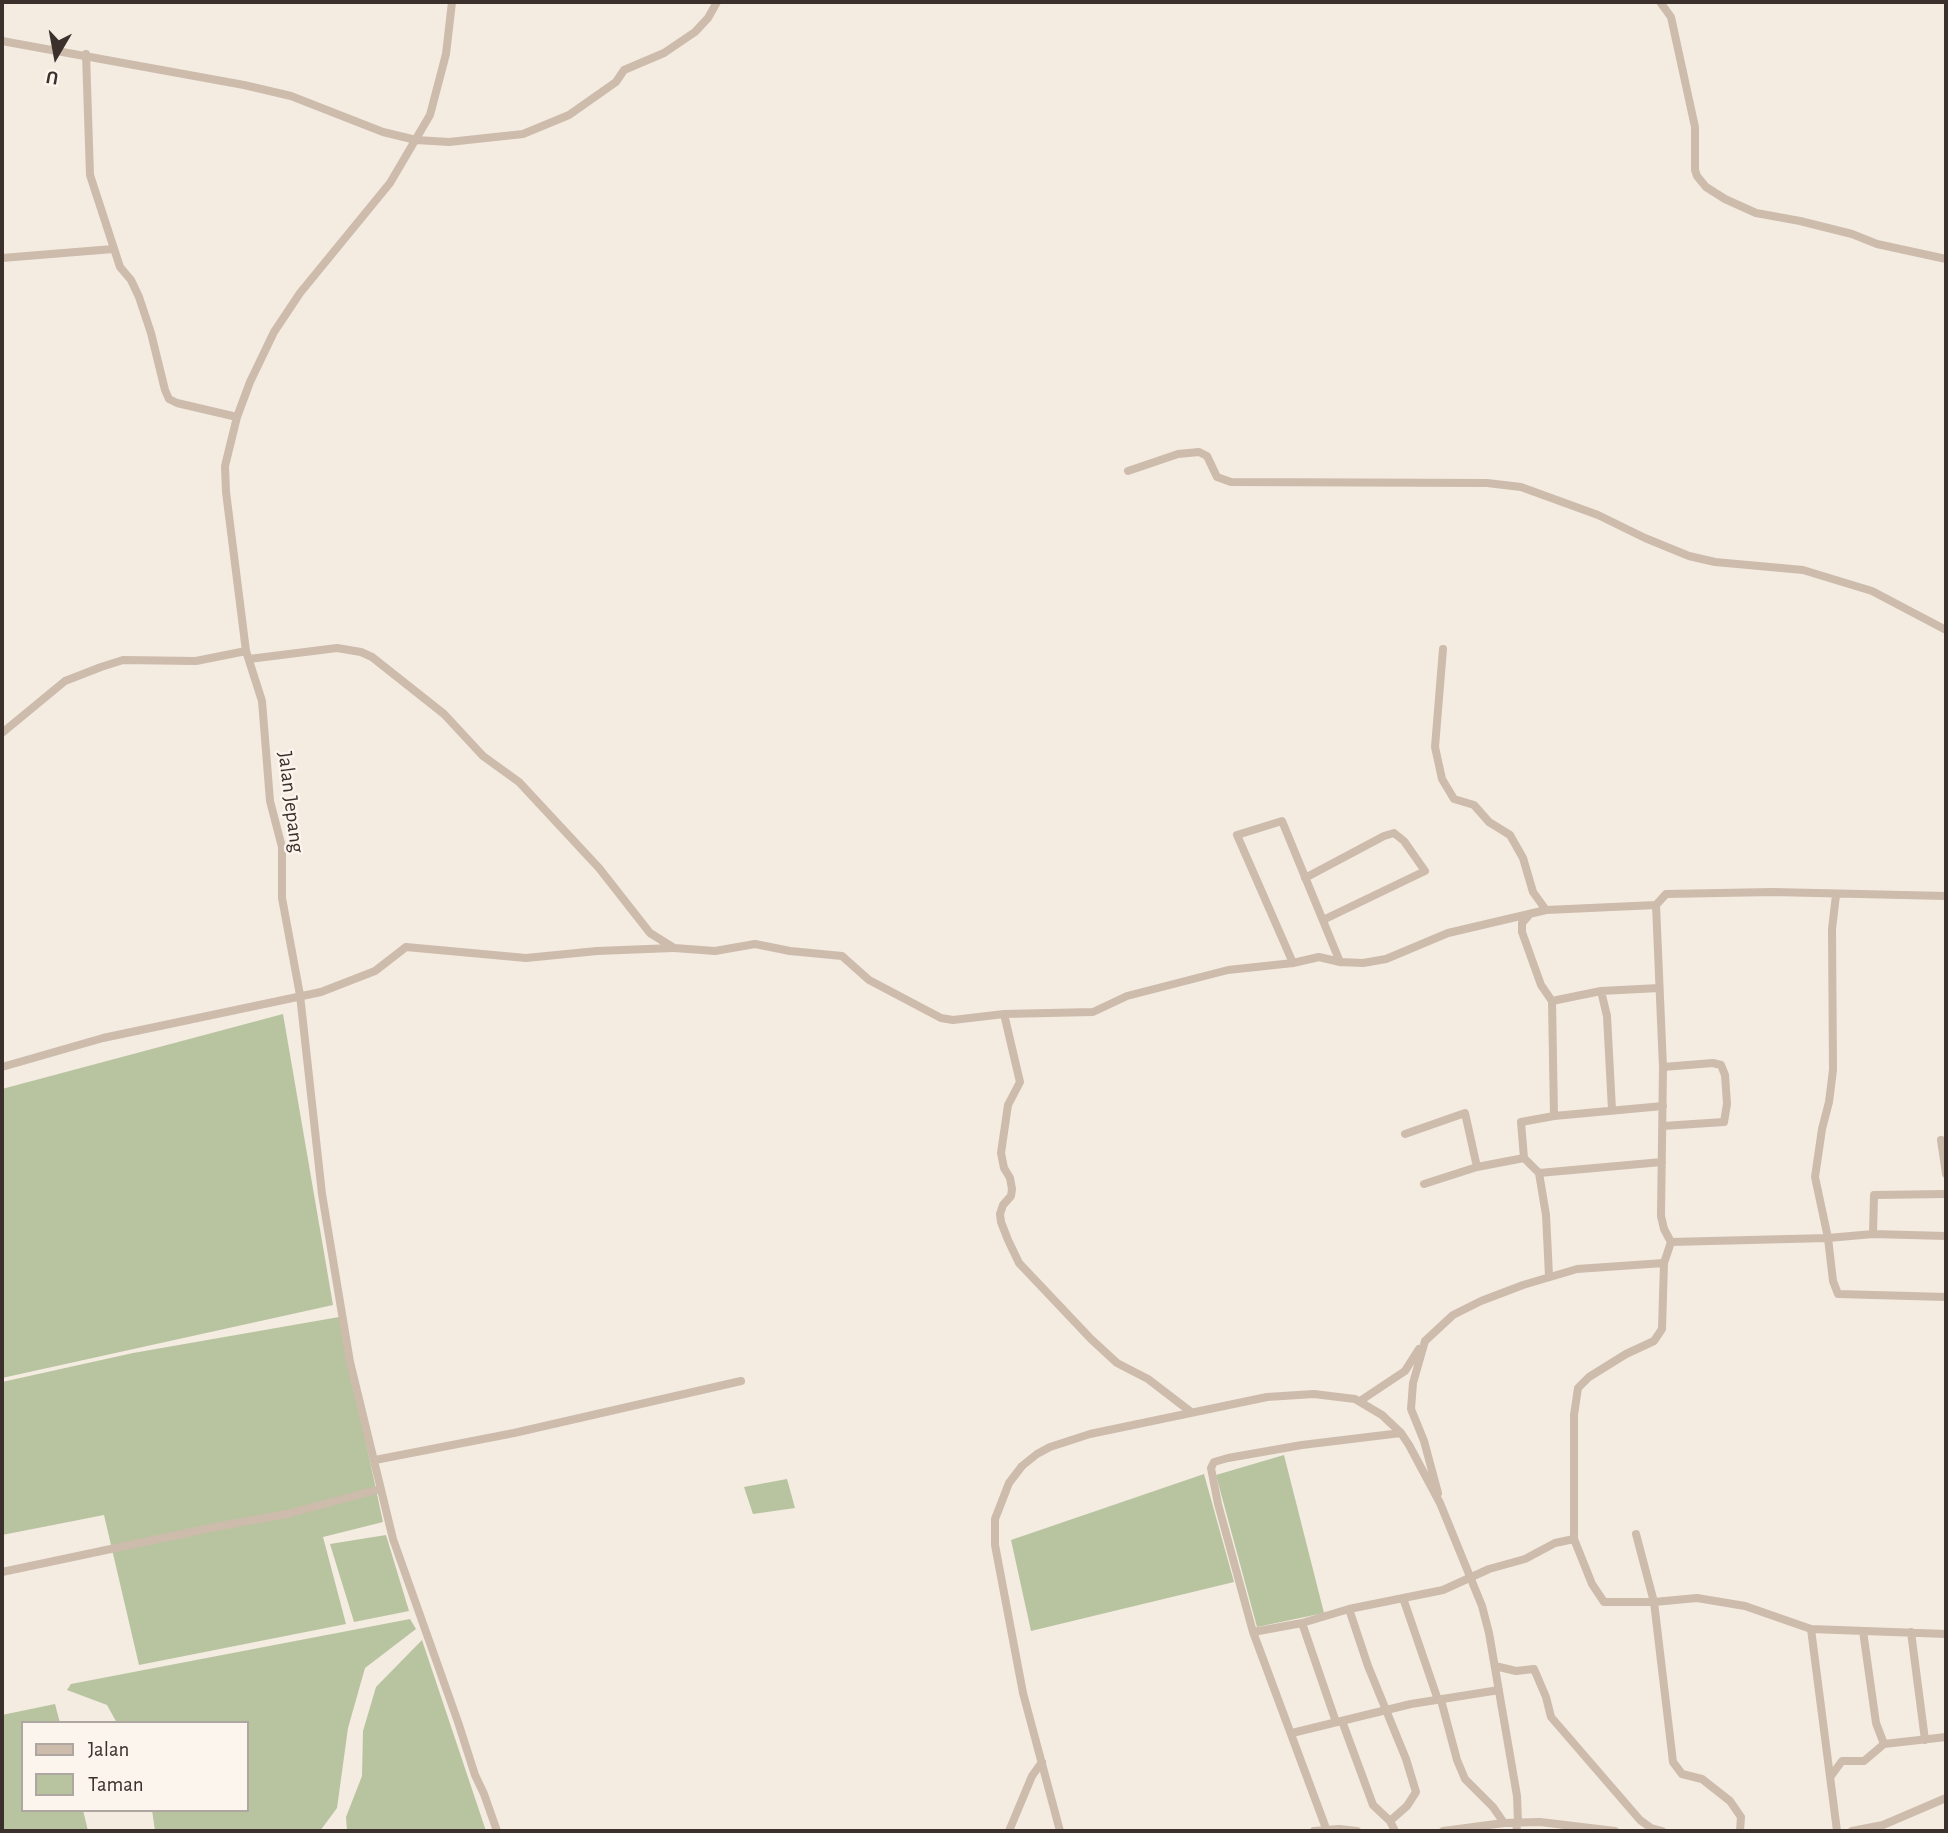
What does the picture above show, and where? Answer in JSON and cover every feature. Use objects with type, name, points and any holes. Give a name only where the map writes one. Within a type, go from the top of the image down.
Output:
[{"type":"street","name":"Jalan Jepang","points":[[452,2],[443,66],[430,115],[390,183],[300,293],[274,332],[237,417],[225,466],[226,492],[248,655],[262,701],[270,801],[282,847],[282,898],[300,995],[322,1194],[350,1362],[393,1539],[497,1831]]},
{"type":"street","points":[[2,41],[86,54],[244,85],[291,96],[353,122],[416,140],[449,142],[523,134],[556,120],[592,100],[616,82],[624,70],[664,53],[695,32],[708,18],[717,2]]},
{"type":"street","points":[[1660,2],[1671,17],[1674,29],[1695,127],[1695,170],[1706,187],[1756,213],[1800,221],[1852,234],[1877,244],[1946,259]]},
{"type":"street","points":[[86,54],[90,175],[120,267],[131,280],[139,297],[151,332],[164,390],[169,399],[177,403],[237,417]]},
{"type":"street","points":[[2,258],[113,249]]},
{"type":"street","points":[[1128,471],[1178,454],[1199,452],[1207,456],[1217,477],[1231,482],[1488,483],[1521,487],[1598,515],[1689,556],[1715,562],[1803,570],[1872,592],[1946,630]]},
{"type":"street","points":[[2,733],[65,681],[123,660],[196,661],[337,648],[361,652],[372,657],[444,714],[483,756],[519,782],[564,828],[624,897],[650,933],[674,948]]},
{"type":"street","points":[[1443,649],[1435,747],[1442,779],[1454,799],[1474,805],[1489,822],[1510,835],[1527,866],[1533,892],[1546,910]]},
{"type":"street","points":[[1293,963],[1237,835],[1282,821],[1340,962]]},
{"type":"street","points":[[1306,878],[1394,833],[1404,841],[1425,872],[1323,920]]},
{"type":"street","points":[[1946,896],[1748,892],[1666,894],[1656,905],[1663,1067],[1661,1216],[1671,1242],[1664,1263],[1662,1329],[1654,1340],[1589,1377],[1578,1388],[1574,1415],[1574,1539],[1592,1584],[1603,1601],[1654,1602],[1697,1598],[1745,1606],[1811,1629],[1946,1634]]},
{"type":"street","points":[[1836,895],[1832,929],[1832,1070],[1815,1177],[1828,1238],[1833,1281],[1838,1294],[1946,1297]]},
{"type":"street","points":[[2,1068],[103,1038],[321,992],[375,971],[406,947],[526,958],[597,951],[674,948],[715,951],[755,944],[842,957],[869,980],[941,1018],[954,1020],[1004,1013],[1093,1012],[1126,996],[1228,970],[1293,963],[1319,957],[1340,962],[1363,963],[1386,959],[1448,933],[1546,910],[1656,905]]},
{"type":"street","points":[[1529,915],[1522,923],[1522,932],[1541,985],[1552,1001],[1554,1116]]},
{"type":"street","points":[[1552,1001],[1601,991],[1659,988]]},
{"type":"street","points":[[1601,991],[1607,1016],[1612,1110]]},
{"type":"street","points":[[1004,1013],[1020,1082],[1008,1105],[1001,1153],[1012,1189],[1011,1196],[1003,1205],[1001,1222],[1013,1251],[1019,1263],[1117,1363],[1148,1379],[1191,1412]]},
{"type":"street","points":[[1663,1067],[1713,1063],[1721,1065],[1725,1074],[1727,1104],[1724,1122],[1663,1126]]},
{"type":"street","points":[[1549,1276],[1546,1215],[1539,1173],[1524,1158],[1521,1122],[1554,1116],[1663,1106]]},
{"type":"street","points":[[1405,1134],[1465,1113],[1477,1167]]},
{"type":"street","points":[[1941,1140],[1946,1174]]},
{"type":"street","points":[[1424,1184],[1477,1167],[1524,1158]]},
{"type":"street","points":[[1539,1173],[1662,1162]]},
{"type":"street","points":[[1873,1234],[1874,1195],[1946,1194]]},
{"type":"street","points":[[1671,1242],[1828,1238],[1873,1234],[1946,1236]]},
{"type":"street","points":[[1360,1401],[1405,1371],[1425,1341],[1453,1315],[1480,1301],[1549,1276],[1577,1269],[1664,1263]]},
{"type":"street","points":[[1425,1341],[1413,1383],[1410,1406],[1424,1441],[1440,1503],[1482,1606],[1495,1666],[1521,1827]]},
{"type":"street","points":[[375,1460],[526,1430],[741,1381]]},
{"type":"street","points":[[1060,1831],[1023,1693],[995,1545],[995,1519],[1009,1483],[1022,1466],[1050,1447],[1090,1434],[1266,1397],[1339,1396],[1360,1401],[1382,1415],[1401,1433],[1440,1503]]},
{"type":"street","points":[[1327,1830],[1253,1632],[1218,1504],[1212,1464],[1228,1458],[1302,1445],[1401,1433]]},
{"type":"street","points":[[2,1572],[287,1514],[380,1489]]},
{"type":"street","points":[[1636,1534],[1654,1602],[1674,1762],[1682,1774],[1702,1779],[1730,1801],[1741,1817],[1740,1831]]},
{"type":"street","points":[[1253,1632],[1443,1590],[1489,1569],[1525,1559],[1555,1543],[1574,1539]]},
{"type":"street","points":[[1403,1598],[1465,1779],[1493,1807],[1504,1823]]},
{"type":"street","points":[[1349,1609],[1416,1791],[1407,1806],[1390,1821]]},
{"type":"street","points":[[1302,1623],[1373,1805],[1390,1821],[1395,1831]]},
{"type":"street","points":[[1811,1629],[1837,1831]]},
{"type":"street","points":[[1863,1631],[1876,1723],[1884,1744]]},
{"type":"street","points":[[1911,1632],[1925,1740]]},
{"type":"street","points":[[1495,1666],[1516,1671],[1534,1669],[1551,1717],[1640,1819],[1651,1828],[1662,1831]]},
{"type":"street","points":[[1292,1733],[1388,1710],[1499,1690]]},
{"type":"street","points":[[1831,1777],[1842,1761],[1864,1761],[1884,1744],[1946,1737]]},
{"type":"street","points":[[1009,1831],[1032,1776],[1042,1762]]},
{"type":"street","points":[[1852,1831],[1883,1825],[1946,1798]]},
{"type":"street","points":[[1443,1831],[1504,1823],[1521,1827],[1615,1831]]},
{"type":"street","points":[[1314,1831],[1357,1831]]},
{"type":"green space","points":[[283,1014],[333,1305],[2,1378],[2,1089]]},
{"type":"green space","points":[[339,1317],[383,1522],[323,1537],[346,1624],[139,1665],[104,1515],[2,1535],[2,1382],[133,1353]]},
{"type":"green space","points":[[1284,1455],[1324,1613],[1257,1627],[1216,1475]]},
{"type":"green space","points":[[1204,1474],[1234,1582],[1031,1631],[1011,1540]]},
{"type":"green space","points":[[787,1479],[795,1508],[753,1514],[744,1487]]},
{"type":"green space","points":[[386,1535],[409,1611],[354,1622],[330,1544]]},
{"type":"green space","points":[[410,1619],[416,1629],[365,1668],[348,1728],[337,1808],[320,1831],[155,1831],[152,1812],[248,1812],[248,1721],[116,1721],[107,1705],[67,1690],[71,1684]]},
{"type":"green space","points":[[422,1640],[486,1831],[347,1831],[346,1817],[362,1776],[363,1731],[376,1687]]},
{"type":"green space","points":[[55,1704],[59,1721],[21,1721],[21,1812],[83,1812],[88,1831],[2,1831],[2,1715]]}]
